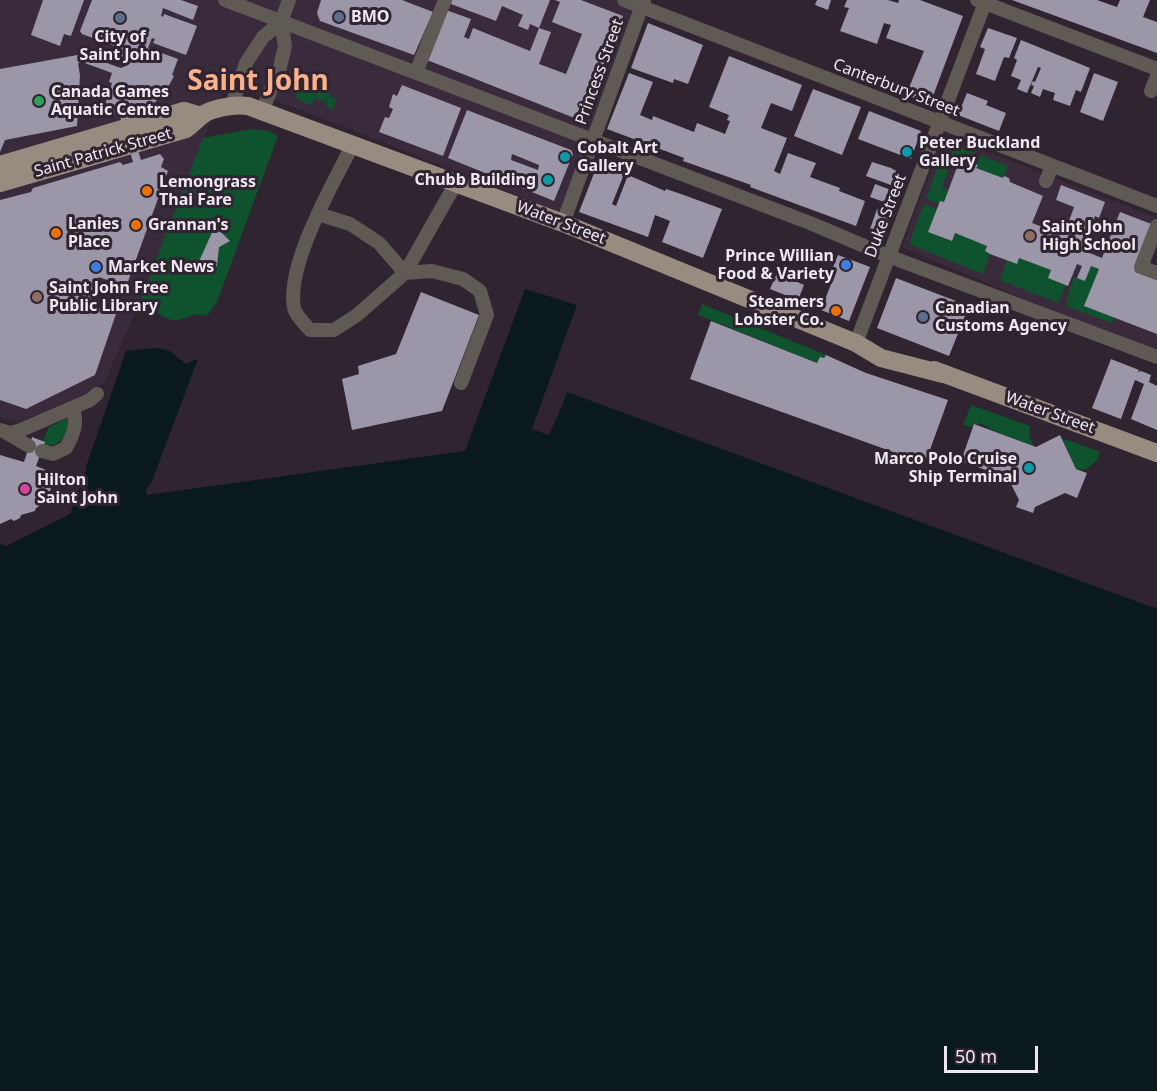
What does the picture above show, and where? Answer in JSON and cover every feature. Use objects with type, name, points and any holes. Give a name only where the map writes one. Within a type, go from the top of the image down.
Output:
[{"type":"main road","name":"Water Street","points":[[232,105],[248,106],[563,223],[856,343],[881,358],[943,374],[1157,453]]},
{"type":"main road","name":"Saint Patrick Street","points":[[0,183],[186,129],[195,124],[201,116],[232,105]]},
{"type":"main road","name":"Saint Patrick Street","points":[[0,165],[184,111],[201,116]]},
{"type":"street","points":[[225,0],[810,223],[888,256],[1157,357]]},
{"type":"street","points":[[262,111],[280,68],[285,46],[281,22],[289,0]]},
{"type":"street","points":[[416,73],[445,0]]},
{"type":"street","name":"Canterbury Street","points":[[624,0],[643,3],[939,122],[1157,206]]},
{"type":"street","points":[[982,1],[1157,69]]},
{"type":"street","name":"Duke Street","points":[[856,343],[982,1]]},
{"type":"street","name":"Princess Street","points":[[563,223],[643,3]]},
{"type":"street","points":[[232,105],[246,63],[254,48],[281,22]]},
{"type":"street","points":[[1152,90],[1157,76]]},
{"type":"street","points":[[353,144],[311,227],[292,289],[294,311],[310,330],[334,330],[357,315],[405,273],[456,183]]},
{"type":"street","points":[[1046,181],[1052,166]]},
{"type":"street","points":[[318,214],[350,224],[379,243],[405,273]]},
{"type":"street","points":[[1157,226],[1141,267],[1157,273]]},
{"type":"street","points":[[405,273],[432,272],[463,279],[480,291],[487,315],[461,383]]},
{"type":"street","points":[[2,431],[16,432],[78,405],[97,394]]},
{"type":"street","points":[[2,431],[35,448],[53,454],[66,448],[76,424],[78,405]]},
{"type":"shaded area","points":[[0,0],[638,0],[560,212],[286,104],[251,92],[221,94],[139,304],[104,383],[94,390],[17,423],[0,417]]},
{"type":"shaded area","name":"Saint John High School","points":[[944,135],[1157,218],[1157,225],[1142,263],[1157,270],[1157,350],[1041,306],[902,247]]},
{"type":"shaded area","points":[[525,289],[577,305],[532,429],[549,435],[567,392],[1157,609],[1157,1091],[0,1091],[0,544],[6,546],[70,514],[126,351],[157,348],[170,351],[186,364],[198,359],[152,481],[146,490],[147,495],[465,451]]},
{"type":"green space","points":[[311,86],[330,93],[329,96],[337,99],[333,109],[326,106],[327,102],[314,98],[312,105],[298,100],[297,90],[308,93]]},
{"type":"green space","points":[[251,129],[269,131],[278,136],[217,302],[207,316],[197,315],[179,320],[166,318],[145,303],[139,304],[203,138]]},
{"type":"green space","points":[[948,142],[975,153],[969,166],[958,166],[941,159]]},
{"type":"green space","points":[[980,155],[1008,166],[1003,178],[976,168]]},
{"type":"green space","points":[[938,166],[948,170],[942,188],[948,190],[944,202],[939,204],[926,199]]},
{"type":"green space","points":[[924,204],[937,209],[929,232],[951,241],[955,233],[987,246],[985,251],[990,254],[983,274],[909,244]]},
{"type":"green space","points":[[1019,258],[1051,270],[1048,278],[1066,285],[1058,303],[1000,280],[1007,260]]},
{"type":"green space","points":[[1091,266],[1099,269],[1085,306],[1115,318],[1112,323],[1066,306],[1074,277],[1085,281]]},
{"type":"green space","points":[[702,304],[826,355],[824,358],[820,357],[817,363],[698,315]]},
{"type":"green space","points":[[971,405],[1030,426],[1029,436],[1034,446],[996,432],[980,423],[970,427],[963,425]]},
{"type":"green space","points":[[66,419],[69,420],[68,425],[62,439],[55,444],[44,445],[43,441],[49,427]]},
{"type":"green space","points":[[1062,438],[1100,452],[1097,460],[1086,470],[1076,469]]},
{"type":"pier","points":[[577,305],[580,307],[536,427],[547,432],[565,390],[569,389],[549,435],[532,429]]},
{"type":"building","points":[[43,0],[84,0],[71,36],[64,34],[60,46],[31,35]]},
{"type":"building","points":[[92,0],[181,0],[198,6],[193,20],[163,8],[161,16],[163,17],[164,14],[197,26],[186,55],[153,43],[155,39],[152,38],[148,48],[178,59],[172,75],[174,76],[165,93],[155,102],[143,109],[126,111],[141,160],[160,154],[164,159],[161,167],[168,171],[126,287],[99,277],[89,304],[116,314],[95,375],[26,409],[0,400],[0,200],[120,162],[123,165],[133,162],[119,113],[110,116],[106,102],[112,83],[109,82],[112,73],[82,62],[78,63],[80,75],[77,126],[5,140],[0,152],[0,69],[83,54],[121,68],[126,66],[128,60],[114,55],[117,47],[82,34],[80,31]]},
{"type":"building","points":[[321,0],[402,0],[433,12],[414,55],[320,21],[317,13]]},
{"type":"building","points":[[452,0],[550,0],[539,28],[530,24],[528,30],[518,26],[523,15],[502,6],[496,21],[451,4]]},
{"type":"building","points":[[555,0],[581,0],[623,16],[582,121],[427,60],[446,10],[471,19],[464,37],[469,39],[473,28],[530,51],[539,28],[551,32],[539,64],[566,74],[582,34],[552,22],[560,2]]},
{"type":"building","points":[[817,0],[831,0],[828,10],[815,5]]},
{"type":"building","points":[[847,0],[888,0],[898,3],[899,0],[920,0],[963,16],[930,104],[906,95],[924,51],[886,38],[891,25],[884,23],[877,44],[840,31],[849,8],[844,7]]},
{"type":"building","points":[[1012,0],[1097,0],[1117,7],[1120,0],[1150,0],[1143,17],[1157,22],[1157,53]]},
{"type":"building","points":[[648,23],[703,45],[688,84],[674,79],[673,83],[631,68]]},
{"type":"building","points":[[988,28],[1017,38],[1009,58],[1004,57],[995,81],[976,74],[985,49],[980,47]]},
{"type":"building","points":[[1021,40],[1090,68],[1081,92],[1076,90],[1070,106],[1053,100],[1055,93],[1043,89],[1040,97],[1031,93],[1034,86],[1031,85],[1033,81],[1035,82],[1041,68],[1038,67],[1027,93],[1017,89],[1021,80],[1011,76],[1017,60],[1014,58]]},
{"type":"building","points":[[729,56],[802,85],[792,111],[771,103],[761,128],[787,138],[774,171],[780,174],[788,153],[816,163],[810,177],[840,188],[839,191],[865,201],[856,226],[683,161],[684,158],[607,129],[629,73],[653,82],[640,115],[652,120],[653,116],[694,132],[697,123],[725,134],[730,121],[727,120],[729,115],[709,107]]},
{"type":"building","points":[[1094,73],[1118,82],[1103,121],[1080,112]]},
{"type":"building","points":[[402,85],[461,108],[443,156],[379,132],[385,117],[389,118],[393,109],[389,107],[393,94],[397,96]]},
{"type":"building","points":[[813,89],[861,107],[842,155],[794,136]]},
{"type":"building","points":[[967,93],[988,101],[986,105],[1006,113],[999,131],[958,115]]},
{"type":"building","points":[[467,110],[571,150],[573,154],[554,201],[448,158]],"holes":[[[512,154],[539,165],[538,170],[511,160]]]},
{"type":"building","points":[[869,111],[921,131],[911,159],[858,139]]},
{"type":"building","points":[[872,162],[901,174],[899,181],[902,182],[899,188],[866,176]]},
{"type":"building","points":[[959,162],[969,166],[970,163],[978,165],[976,168],[1009,178],[1010,182],[1043,196],[1032,223],[1064,235],[1074,207],[1056,200],[1061,185],[1105,202],[1099,218],[1095,216],[1082,250],[1102,258],[1120,212],[1154,225],[1135,272],[1157,280],[1157,334],[1084,306],[1099,269],[1091,266],[1085,281],[1077,278],[1082,266],[1077,264],[1068,286],[1048,278],[1051,270],[1019,258],[1017,264],[990,254],[985,251],[987,246],[955,233],[952,241],[928,232],[940,201],[944,202]]},
{"type":"building","points":[[598,163],[624,174],[612,204],[616,206],[628,175],[665,191],[666,189],[722,209],[703,258],[662,242],[670,221],[655,215],[648,237],[579,212]]},
{"type":"building","points":[[875,184],[899,193],[883,237],[869,232],[877,209],[881,211],[884,202],[870,197]]},
{"type":"building","points":[[215,226],[230,241],[219,247],[217,266],[196,268]]},
{"type":"building","points":[[838,255],[870,267],[849,321],[821,310],[831,284],[827,282]]},
{"type":"building","points":[[777,273],[804,285],[798,300],[770,289]]},
{"type":"building","name":"Canadian Customs Agency","points":[[896,278],[969,306],[949,356],[877,328]]},
{"type":"building","points":[[421,292],[479,315],[442,411],[352,430],[342,379],[359,374],[358,366],[396,354]]},
{"type":"building","points":[[711,321],[817,363],[820,357],[824,358],[826,355],[866,373],[948,400],[927,458],[923,457],[921,462],[690,379]]},
{"type":"building","points":[[1111,359],[1139,370],[1138,372],[1151,375],[1149,382],[1157,386],[1157,430],[1131,419],[1144,384],[1135,380],[1121,419],[1092,408]]},
{"type":"building","name":"Marco Polo Cruise Ship Terminal","points":[[974,424],[1036,447],[1060,435],[1076,469],[1087,473],[1077,498],[1065,493],[1035,507],[1033,513],[1016,507],[1019,500],[1008,478],[961,461]]},
{"type":"building","name":"Hilton Saint John","points":[[32,437],[45,442],[36,466],[56,474],[58,478],[55,485],[51,486],[49,501],[14,521],[11,519],[0,524],[0,455],[24,462]]},
{"type":"place","name":"BMO","points":[[339,17]]},
{"type":"place","name":"City of Saint John","points":[[120,18]]},
{"type":"place","name":"Canada Games Aquatic Centre","points":[[39,101]]},
{"type":"place","name":"Peter Buckland Gallery","points":[[907,152]]},
{"type":"place","name":"Cobalt Art Gallery","points":[[565,157]]},
{"type":"place","name":"Chubb Building","points":[[548,180]]},
{"type":"place","name":"Lemongrass Thai Fare","points":[[147,191]]},
{"type":"place","name":"Grannan's","points":[[136,225]]},
{"type":"place","name":"Lanies Place","points":[[56,233]]},
{"type":"place","name":"Saint John High School","points":[[1030,236]]},
{"type":"place","name":"Prince Willian Food & Variety","points":[[846,265]]},
{"type":"place","name":"Market News","points":[[96,267]]},
{"type":"place","name":"Saint John Free Public Library","points":[[37,297]]},
{"type":"place","name":"Steamers Lobster Co.","points":[[836,311]]},
{"type":"place","name":"Canadian Customs Agency","points":[[923,317]]},
{"type":"place","name":"Marco Polo Cruise Ship Terminal","points":[[1029,468]]},
{"type":"place","name":"Hilton Saint John","points":[[25,489]]},
{"type":"district","name":"Saint John","points":[[258,82]]}]
